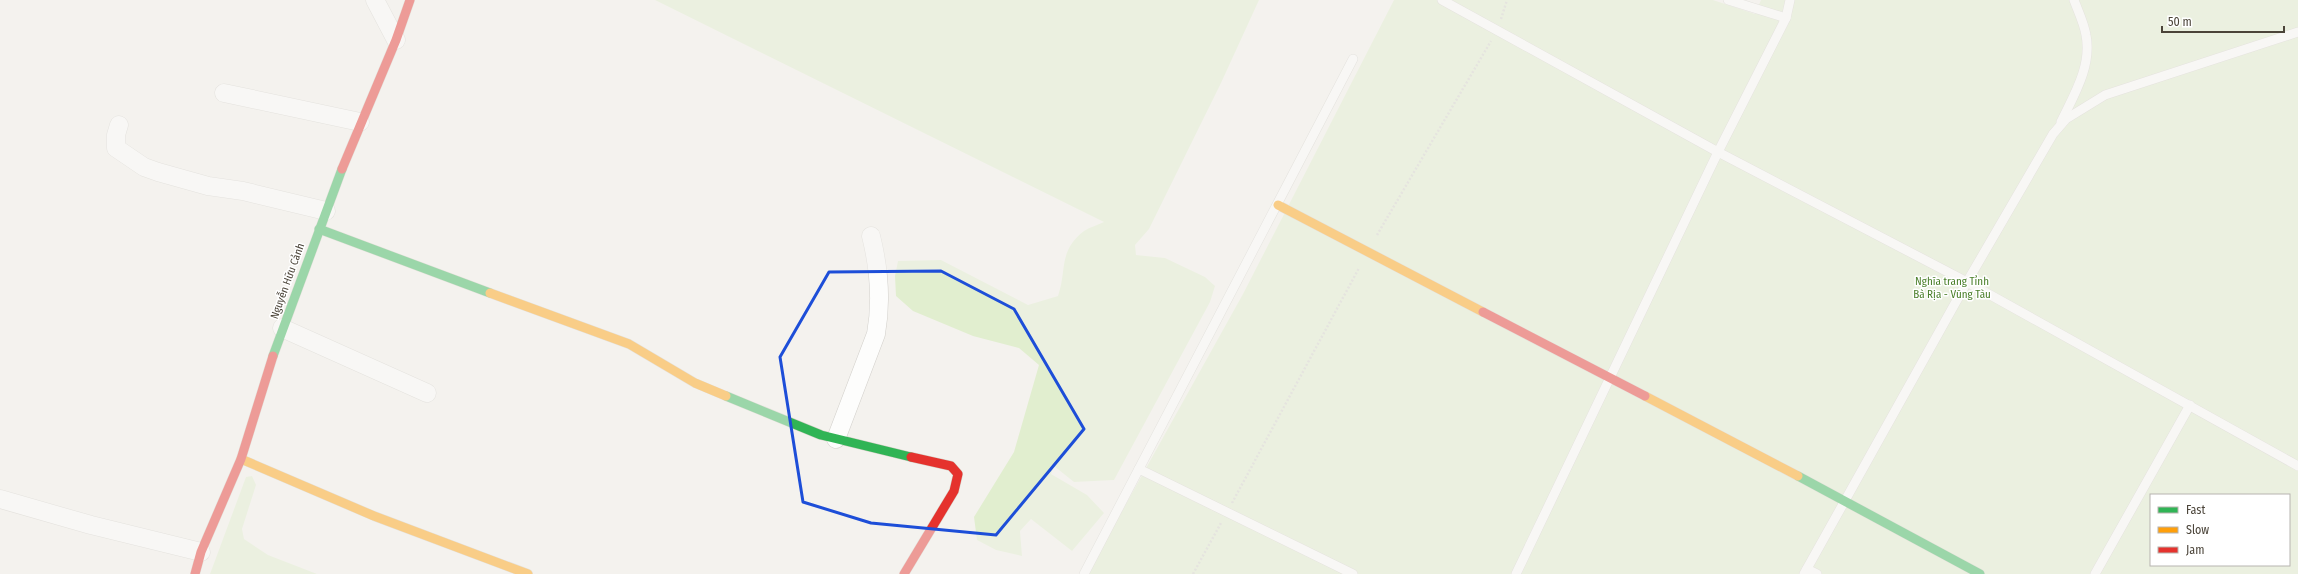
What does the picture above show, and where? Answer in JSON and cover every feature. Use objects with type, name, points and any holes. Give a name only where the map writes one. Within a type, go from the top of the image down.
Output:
[{"type":"street","points":[[375,0],[396,40]]},
{"type":"street","name":"Nguyễn Hữu Cảnh","points":[[195,574],[201,552],[240,459],[282,328],[319,229],[360,122],[396,40],[410,0]]},
{"type":"street","points":[[224,92],[360,122]]},
{"type":"street","points":[[119,125],[116,135],[116,148],[144,167],[208,186],[243,191],[326,211]]},
{"type":"street","points":[[1278,205],[1846,501],[1980,574]]},
{"type":"street","points":[[319,229],[629,344],[695,383],[821,435],[876,450],[951,466],[958,474],[954,491],[904,574]]},
{"type":"street","points":[[836,439],[876,334],[879,317],[878,268],[871,236]]},
{"type":"street","points":[[282,328],[427,393]]},
{"type":"street","points":[[240,459],[374,516],[528,574]]},
{"type":"street","points":[[0,498],[91,524],[201,552]]},
{"type":"lane","points":[[1442,0],[1718,152],[1967,282],[2298,466]]},
{"type":"lane","points":[[1728,0],[1786,18]]},
{"type":"lane","points":[[1516,574],[1718,152],[1786,18],[1790,0]]},
{"type":"lane","points":[[2059,127],[2082,78],[2087,54],[2086,35],[2074,0]]},
{"type":"lane","points":[[1817,574],[1806,572],[1967,282],[2053,134],[2066,119],[2105,95],[2298,32]]},
{"type":"lane","points":[[1084,574],[1353,59]]},
{"type":"lane","points":[[2095,574],[2190,405]]},
{"type":"lane","points":[[1139,469],[1353,574]]},
{"type":"path","points":[[1193,574],[1367,252],[1497,30],[1507,0]]},
{"type":"highlighted area","points":[[941,271],[1014,309],[1084,429],[996,535],[871,523],[803,502],[780,357],[829,272]]},
{"type":"green space","points":[[655,0],[1259,0],[1221,83],[1149,229],[1135,245],[1136,255],[1165,258],[1205,277],[1215,286],[1210,302],[1114,480],[1074,482],[1054,466],[1051,474],[1087,495],[1104,513],[1072,551],[1031,519],[1020,531],[1022,556],[996,550],[977,540],[974,517],[1014,452],[1039,365],[1019,348],[973,336],[913,311],[896,296],[895,276],[898,261],[941,260],[1028,305],[1058,296],[1065,261],[1070,246],[1084,231],[1104,222]]},
{"type":"green space","name":"Nghĩa trang Tỉnh Bà Rịa - Vũng Tàu","points":[[1394,0],[1713,0],[1755,14],[1761,0],[2298,0],[2298,574],[1087,574],[1243,294]]},
{"type":"green space","points":[[252,476],[256,485],[242,529],[244,539],[268,555],[317,574],[210,574],[246,477]]},
{"type":"traffic: fast","points":[[273,356],[342,169]]},
{"type":"traffic: fast","points":[[319,229],[490,293]]},
{"type":"traffic: fast","points":[[726,396],[821,435],[911,457]]},
{"type":"traffic: fast","points":[[1798,476],[1980,574]]},
{"type":"traffic: slow","points":[[1278,205],[1483,312]]},
{"type":"traffic: slow","points":[[490,293],[629,344],[695,383],[726,396]]},
{"type":"traffic: slow","points":[[1645,396],[1798,476]]},
{"type":"traffic: slow","points":[[241,459],[374,516],[528,574]]},
{"type":"traffic: jam","points":[[342,169],[396,40],[410,0]]},
{"type":"traffic: jam","points":[[1483,312],[1645,396]]},
{"type":"traffic: jam","points":[[195,574],[201,552],[241,459],[273,356]]},
{"type":"traffic: jam","points":[[904,574],[954,491],[958,474],[951,466],[911,457]]}]
